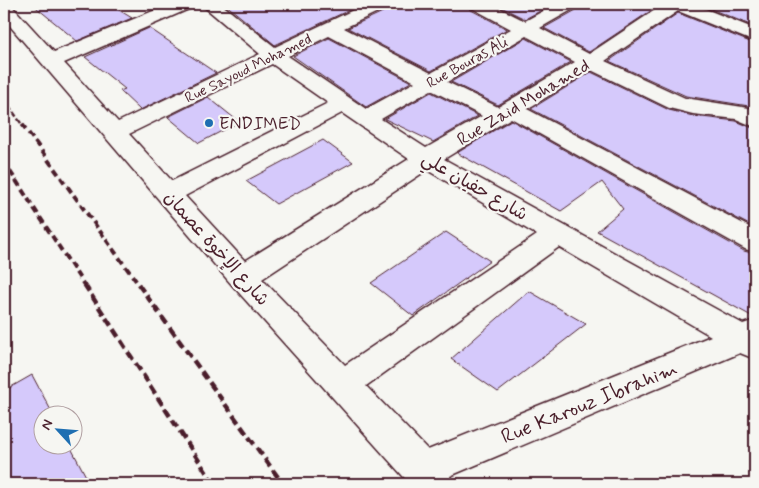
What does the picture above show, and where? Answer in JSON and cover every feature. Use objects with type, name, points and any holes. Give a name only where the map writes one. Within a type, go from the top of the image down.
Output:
[{"type":"street","points":[[51,61],[185,4]]},
{"type":"street","name":"شارع حفيان علي","points":[[210,4],[273,55],[426,159],[558,234],[751,339]]},
{"type":"street","name":"Rue Sayoud Mohamed","points":[[115,132],[380,4]]},
{"type":"street","points":[[478,4],[590,62],[677,103],[693,107],[742,113],[755,120]]},
{"type":"street","name":"Rue Bouras Ali","points":[[365,119],[569,4]]},
{"type":"street","points":[[677,4],[755,36]]},
{"type":"street","name":"Rue Zaid Mohamed","points":[[242,277],[426,159],[590,62],[677,4]]},
{"type":"street","name":"شارع الإخوة عصمان","points":[[4,8],[242,277],[429,477]]},
{"type":"street","points":[[329,28],[430,82],[506,113],[755,242]]},
{"type":"street","points":[[169,193],[343,104]]},
{"type":"street","points":[[342,385],[558,234]]},
{"type":"street","name":"Rue Karouz Ibrahim","points":[[429,477],[751,339]]},
{"type":"building","points":[[32,4],[109,4],[132,18],[77,41]]},
{"type":"building","points":[[225,4],[362,4],[275,45]]},
{"type":"building","points":[[391,4],[467,4],[471,10],[507,29],[431,71],[348,28],[387,10]]},
{"type":"building","points":[[495,4],[553,4],[525,19]]},
{"type":"building","points":[[580,4],[661,4],[589,52],[544,28],[576,10]]},
{"type":"building","points":[[699,4],[755,4],[755,27]]},
{"type":"building","points":[[678,13],[755,44],[755,109],[749,106],[686,96],[609,61]]},
{"type":"building","points":[[149,28],[216,73],[140,110],[120,91],[125,89],[85,57]]},
{"type":"building","points":[[329,38],[411,82],[366,107],[293,56]]},
{"type":"building","points":[[526,38],[571,62],[498,105],[451,82]]},
{"type":"building","points":[[591,72],[669,110],[693,116],[736,121],[755,129],[755,228],[531,109]]},
{"type":"building","points":[[431,92],[478,116],[433,142],[385,119]]},
{"type":"building","name":"ENDIMED","points":[[208,97],[239,122],[199,143],[168,117]]},
{"type":"building","points":[[511,120],[744,251],[755,254],[755,318],[597,231],[623,209],[602,182],[561,211],[457,153]]},
{"type":"building","points":[[323,140],[353,162],[276,204],[246,181]]},
{"type":"building","points":[[446,232],[490,261],[413,316],[371,283]]},
{"type":"building","points":[[529,291],[586,324],[498,392],[451,359]]},
{"type":"building","points":[[32,375],[49,406],[32,406],[32,456],[75,456],[90,484],[4,484],[4,391]]},
{"type":"railway","points":[[4,99],[23,126]]},
{"type":"railway","points":[[22,124],[139,285]]},
{"type":"railway","points":[[4,162],[84,285]]},
{"type":"railway","points":[[84,284],[214,484]]},
{"type":"railway","points":[[138,284],[283,484]]},
{"type":"place","name":"ENDIMED","points":[[209,123]]}]
